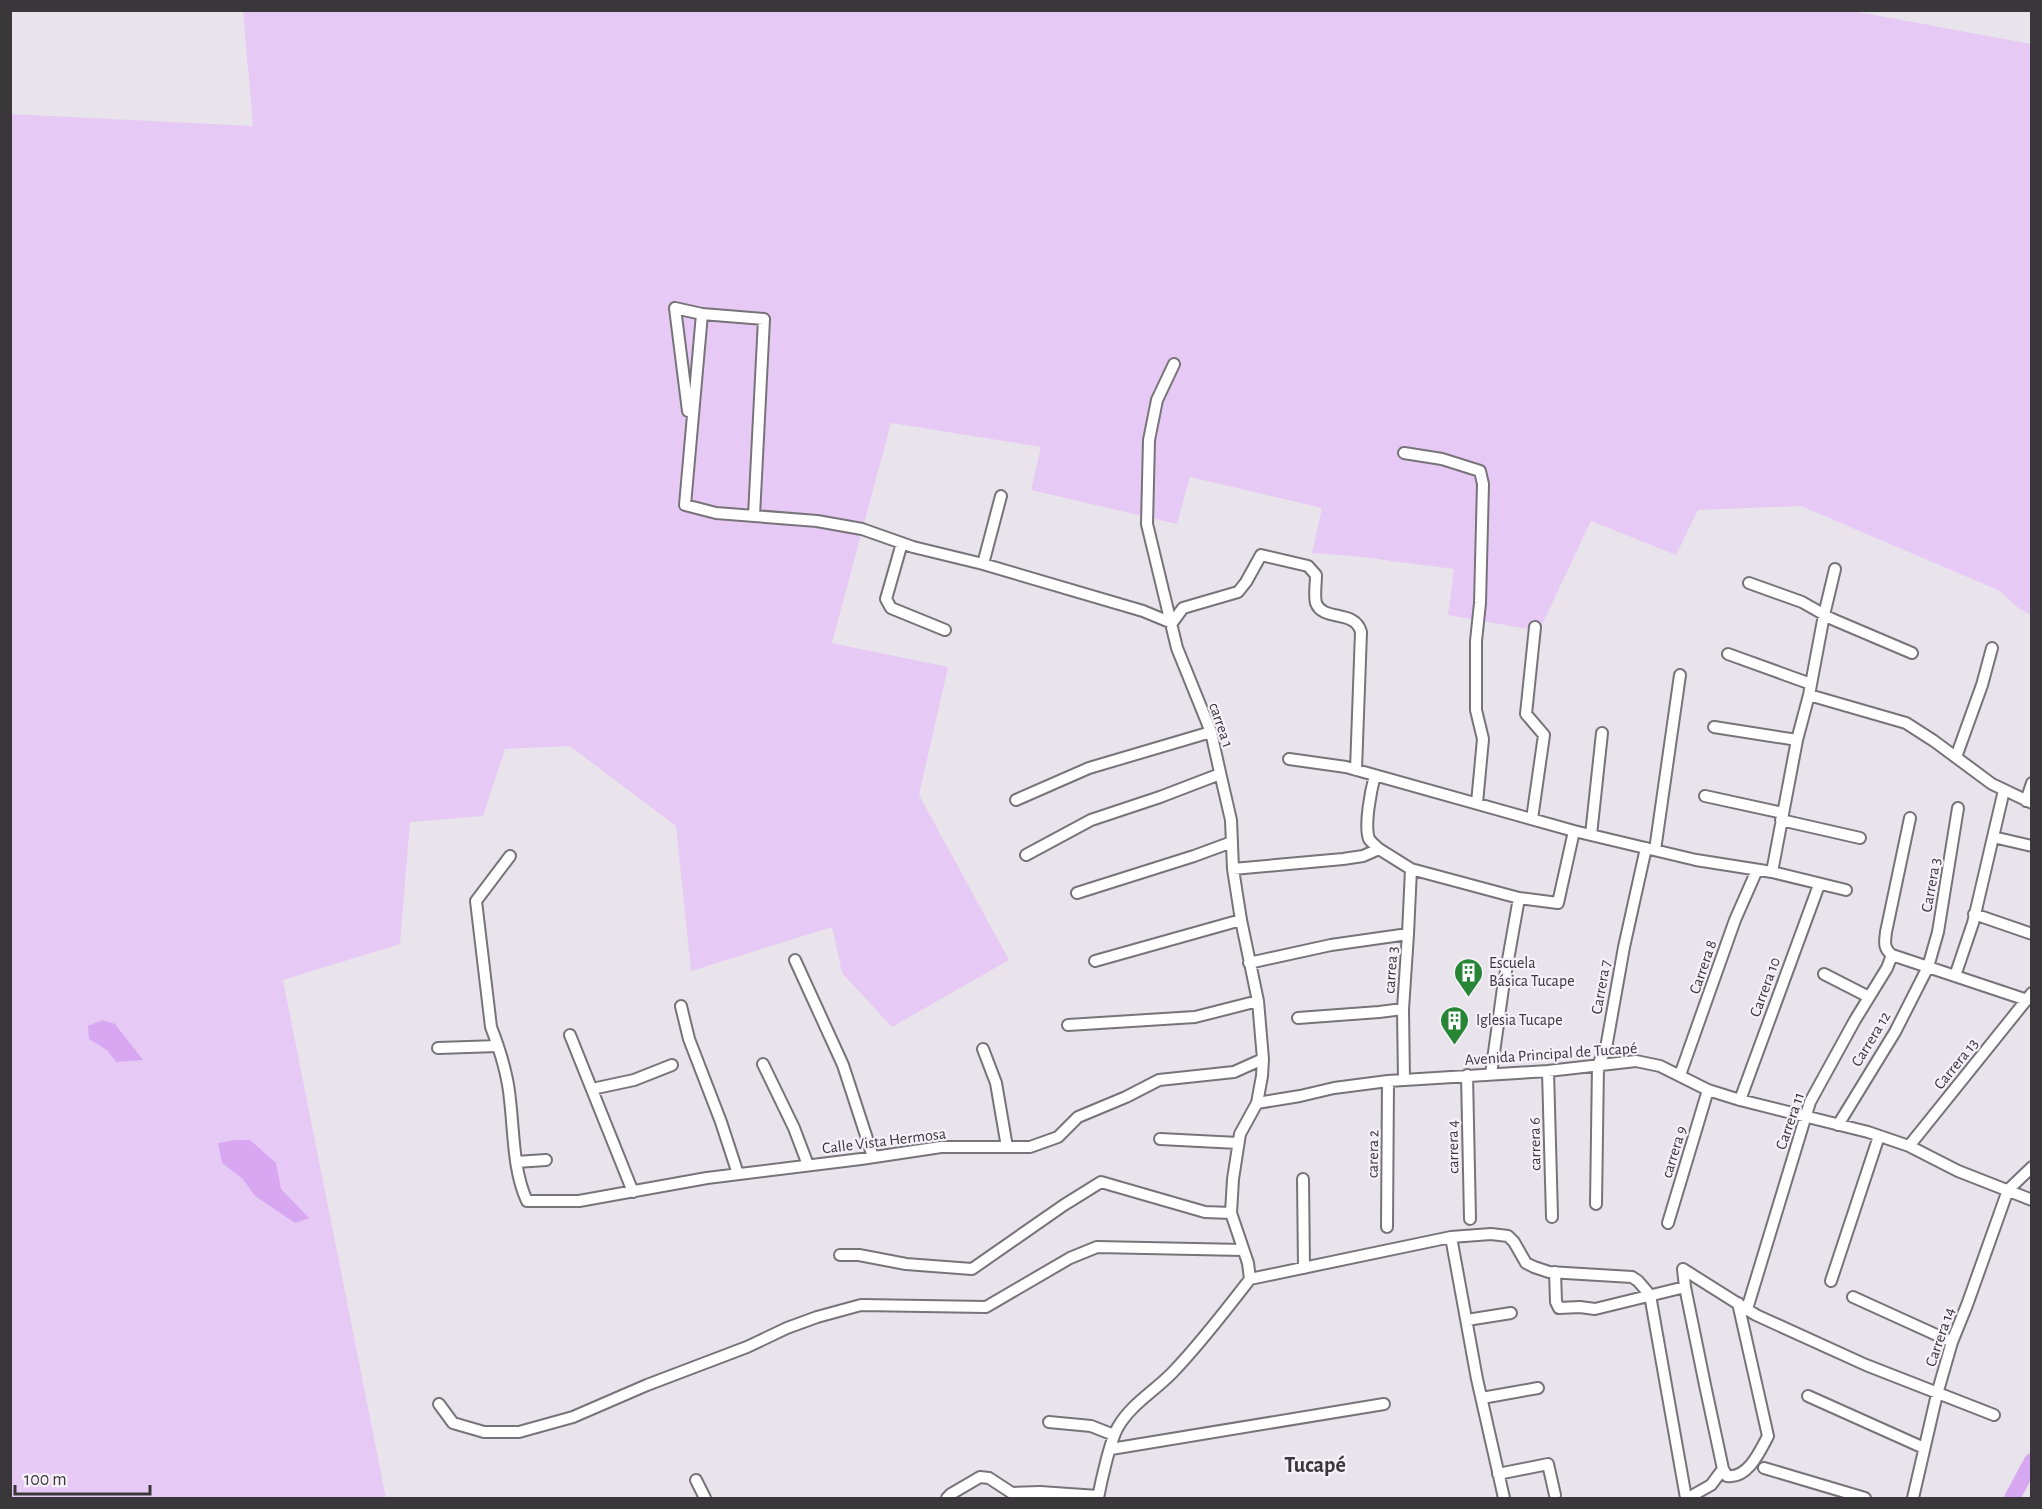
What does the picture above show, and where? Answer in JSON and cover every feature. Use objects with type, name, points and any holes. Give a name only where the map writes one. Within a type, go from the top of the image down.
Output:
[{"type":"street","points":[[691,434],[675,308],[702,314],[765,319],[754,516]]},
{"type":"street","points":[[702,314],[685,505],[716,513],[817,521],[851,527],[1143,611],[1172,622],[1183,608],[1238,592],[1261,555],[1308,566],[1316,575],[1316,603],[1320,609],[1327,613],[1350,618],[1359,626],[1361,632],[1356,770]]},
{"type":"street","name":"carrea 1","points":[[1174,364],[1157,400],[1149,440],[1147,524],[1180,657],[1211,732],[1231,820],[1233,869],[1258,1001],[1263,1059],[1263,1076],[1257,1103],[1240,1134],[1238,1143],[1231,1213]]},
{"type":"street","points":[[1404,453],[1442,459],[1480,471],[1480,603],[1476,641],[1476,710],[1484,739],[1477,803]]},
{"type":"street","points":[[983,564],[1001,496]]},
{"type":"street","points":[[902,543],[886,599],[891,608],[945,630]]},
{"type":"street","points":[[1772,872],[1797,740],[1835,569]]},
{"type":"street","points":[[1749,583],[1802,602],[1824,615],[1912,653]]},
{"type":"street","points":[[1532,819],[1544,735],[1526,714],[1534,627]]},
{"type":"street","points":[[1956,757],[1982,685],[1992,648]]},
{"type":"street","points":[[1728,654],[1810,689],[1906,723],[1992,784],[2029,802],[2031,783]]},
{"type":"street","name":"Carrera 7","points":[[1596,1204],[1598,1065],[1606,1048],[1624,947],[1650,849],[1680,675]]},
{"type":"street","points":[[1714,727],[1797,740]]},
{"type":"street","points":[[1016,800],[1089,768],[1211,732]]},
{"type":"street","points":[[1591,835],[1602,733]]},
{"type":"street","points":[[1288,759],[1356,770],[1574,831],[1696,860],[1772,872],[1846,890]]},
{"type":"street","points":[[1026,855],[1091,820],[1220,774]]},
{"type":"street","points":[[1375,776],[1371,791],[1368,828],[1370,840],[1379,849],[1412,869],[1519,898],[1558,903],[1574,831]]},
{"type":"street","points":[[1955,976],[1965,951],[2004,790]]},
{"type":"street","points":[[1706,796],[1860,838]]},
{"type":"street","name":"Carrera 3","points":[[1928,967],[1938,932],[1958,808]]},
{"type":"street","points":[[1910,818],[1884,946],[1892,955],[1955,976],[2029,996]]},
{"type":"street","points":[[1993,837],[2031,846]]},
{"type":"street","points":[[1077,893],[1232,842]]},
{"type":"street","points":[[1233,869],[1343,859],[1364,856],[1379,849]]},
{"type":"street","points":[[510,856],[476,900],[491,1027],[510,1097],[516,1162],[546,1160]]},
{"type":"street","name":"carrea 3","points":[[1404,1080],[1403,1009],[1412,869]]},
{"type":"street","name":"Carrera 8","points":[[1680,1075],[1735,920],[1757,870]]},
{"type":"street","name":"Carrera 10","points":[[1740,1100],[1819,885]]},
{"type":"street","points":[[1491,1074],[1519,898]]},
{"type":"street","points":[[1974,914],[2031,934]]},
{"type":"street","points":[[1095,961],[1241,920]]},
{"type":"street","points":[[1249,963],[1331,945],[1408,934]]},
{"type":"street","name":"Carrera 11","points":[[1742,1306],[1810,1102],[1887,968],[1892,955]]},
{"type":"street","points":[[795,960],[843,1065],[873,1157]]},
{"type":"street","name":"Carrera 12","points":[[1838,1125],[1895,1032],[1928,967]]},
{"type":"street","points":[[1824,974],[1869,997]]},
{"type":"street","name":"Carrera 13","points":[[1909,1146],[2029,996]]},
{"type":"street","points":[[1068,1025],[1196,1017],[1258,1001]]},
{"type":"street","points":[[681,1006],[689,1039],[722,1122],[738,1174]]},
{"type":"street","points":[[1298,1018],[1403,1009]]},
{"type":"street","points":[[570,1035],[633,1192]]},
{"type":"street","points":[[438,1048],[498,1046]]},
{"type":"street","points":[[982,1049],[996,1083],[1007,1147]]},
{"type":"street","name":"Calle Vista Hermosa","points":[[516,1162],[526,1201],[579,1201],[738,1174],[941,1147],[1030,1147],[1058,1137],[1078,1117],[1159,1080],[1234,1071],[1263,1059]]},
{"type":"street","name":"Avenida Principal de Tucapé","points":[[1257,1103],[1334,1088],[1388,1081],[1548,1071],[1636,1061],[1660,1066],[1708,1090],[1740,1100],[1909,1146],[1958,1171],[2031,1200]]},
{"type":"street","points":[[763,1064],[794,1128],[808,1165]]},
{"type":"street","points":[[592,1089],[634,1080],[672,1065]]},
{"type":"street","name":"carrera 6","points":[[1548,1071],[1552,1217]]},
{"type":"street","name":"carrera 4","points":[[1467,1075],[1470,1219]]},
{"type":"street","name":"carera 2","points":[[1387,1227],[1388,1081]]},
{"type":"street","name":"carrera 9","points":[[1668,1223],[1708,1090]]},
{"type":"street","points":[[1831,1281],[1879,1136]]},
{"type":"street","points":[[1161,1139],[1238,1143]]},
{"type":"street","points":[[2008,1190],[2031,1167]]},
{"type":"street","points":[[1303,1179],[1304,1268]]},
{"type":"street","points":[[840,1255],[859,1255],[906,1264],[972,1269],[1101,1182],[1205,1212],[1231,1213],[1248,1263],[1250,1279]]},
{"type":"street","name":"Carrera 14","points":[[1913,1498],[1937,1394],[1952,1342],[2008,1190]]},
{"type":"street","points":[[947,1498],[980,1477],[989,1478],[1012,1493],[1040,1492],[1098,1497],[1114,1435],[1126,1414],[1142,1398],[1163,1383],[1250,1279],[1451,1237],[1491,1234],[1508,1236],[1526,1263],[1555,1272],[1632,1278],[1638,1281],[1650,1295],[1687,1498],[1700,1494],[1711,1485],[1723,1469]]},
{"type":"street","points":[[1451,1237],[1504,1498]]},
{"type":"street","points":[[439,1404],[453,1423],[484,1432],[519,1432],[573,1417],[647,1385],[747,1347],[786,1328],[844,1308],[861,1305],[986,1307],[1070,1258],[1097,1246],[1243,1250]]},
{"type":"street","points":[[1742,1306],[1768,1436],[1744,1473],[1735,1477],[1727,1476],[1723,1469],[1683,1269],[1742,1306],[1756,1315],[1866,1365],[1994,1415]]},
{"type":"street","points":[[1555,1272],[1556,1302],[1559,1308],[1595,1309],[1685,1287]]},
{"type":"street","points":[[1853,1297],[1952,1342]]},
{"type":"street","points":[[1467,1320],[1511,1313]]},
{"type":"street","points":[[1482,1398],[1539,1388]]},
{"type":"street","points":[[1808,1396],[1924,1449]]},
{"type":"street","points":[[1111,1449],[1384,1404]]},
{"type":"street","points":[[1049,1422],[1091,1426],[1114,1435]]},
{"type":"street","points":[[1498,1474],[1548,1464],[1555,1495]]},
{"type":"street","points":[[1764,1468],[1865,1498]]},
{"type":"street","points":[[696,1480],[705,1498]]},
{"type":"shaded area","points":[[243,10],[1848,10],[2031,44],[2031,615],[2017,607],[2000,591],[1801,506],[1698,510],[1676,555],[1591,521],[1539,631],[1448,615],[1454,569],[1312,553],[1322,508],[1190,477],[1177,524],[1031,490],[1041,447],[891,423],[832,643],[948,667],[919,795],[1009,960],[892,1027],[842,973],[832,927],[691,971],[676,826],[570,746],[505,749],[483,816],[410,822],[400,944],[283,980],[386,1498],[11,1498],[10,114],[253,126]]},
{"type":"shaded area","points":[[103,1020],[115,1024],[143,1060],[116,1062],[107,1050],[89,1039],[88,1026]]},
{"type":"shaded area","points":[[250,1140],[276,1163],[281,1189],[309,1218],[295,1223],[255,1196],[243,1179],[222,1163],[218,1143]]},
{"type":"waterway","points":[[2012,1498],[2032,1461]]},
{"type":"place","name":"Escuela Básica Tucape","points":[[1468,998]]},
{"type":"place","name":"Iglesia Tucape","points":[[1455,1046]]},
{"type":"district","name":"Tucapé","points":[[1315,1465]]}]
